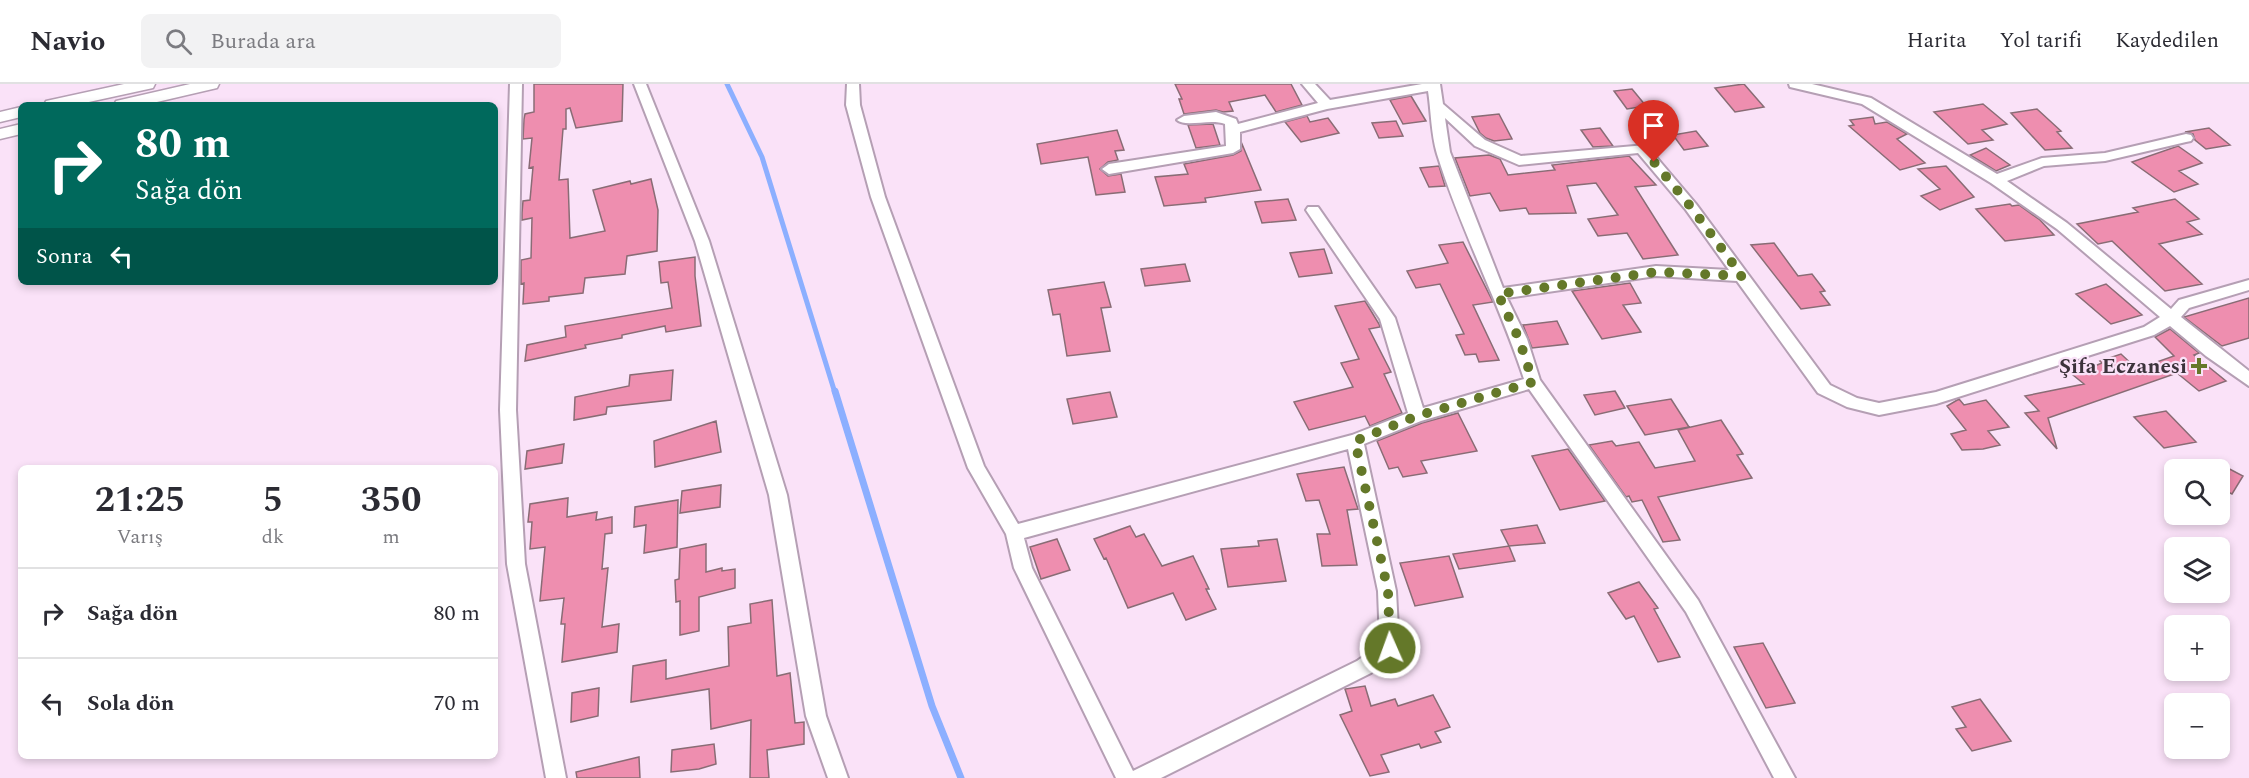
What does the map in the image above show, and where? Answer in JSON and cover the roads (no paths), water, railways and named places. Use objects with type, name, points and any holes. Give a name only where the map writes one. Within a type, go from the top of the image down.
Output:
[{"type":"street","points":[[66,102],[147,84]]},
{"type":"street","points":[[135,102],[211,84]]},
{"type":"street","points":[[516,84],[508,410],[516,564],[556,778]]},
{"type":"street","points":[[640,84],[702,241],[778,495],[816,716],[838,778]]},
{"type":"street","points":[[853,84],[853,105],[878,197],[976,468],[1014,533],[1023,568],[1126,778]]},
{"type":"street","points":[[1308,84],[1327,105]]},
{"type":"street","points":[[1795,84],[1866,101],[1996,180],[2062,226],[2249,380]]},
{"type":"street","points":[[1863,84],[1866,101]]},
{"type":"street","points":[[1233,130],[1327,105],[1433,85],[1443,152],[1498,294],[1519,339],[1533,382],[1692,606],[1785,778]]},
{"type":"street","points":[[1435,104],[1461,124],[1480,143],[1519,161],[1641,148],[1691,207],[1824,389],[1852,403],[1880,408],[1936,398],[2150,331],[2172,318],[2184,304],[2249,285]]},
{"type":"street","points":[[0,117],[18,113]]},
{"type":"street","points":[[1109,169],[1233,149],[1231,122],[1216,116],[1184,120]]},
{"type":"street","points":[[0,134],[18,130]]},
{"type":"street","points":[[1996,180],[2042,162],[2105,157],[2186,138]]},
{"type":"street","points":[[1313,210],[1387,318],[1417,416]]},
{"type":"street","points":[[1498,294],[1656,272],[1742,276]]},
{"type":"street","points":[[1014,533],[1355,441],[1417,416],[1533,382]]},
{"type":"street","points":[[1140,778],[1364,667],[1390,648],[1388,591],[1355,441]]},
{"type":"waterway","points":[[727,84],[762,157],[835,393]]},
{"type":"waterway","points":[[835,391],[932,706],[961,778]]},
{"type":"place","name":"Şifa Eczanesi","points":[[2199,366]]}]
